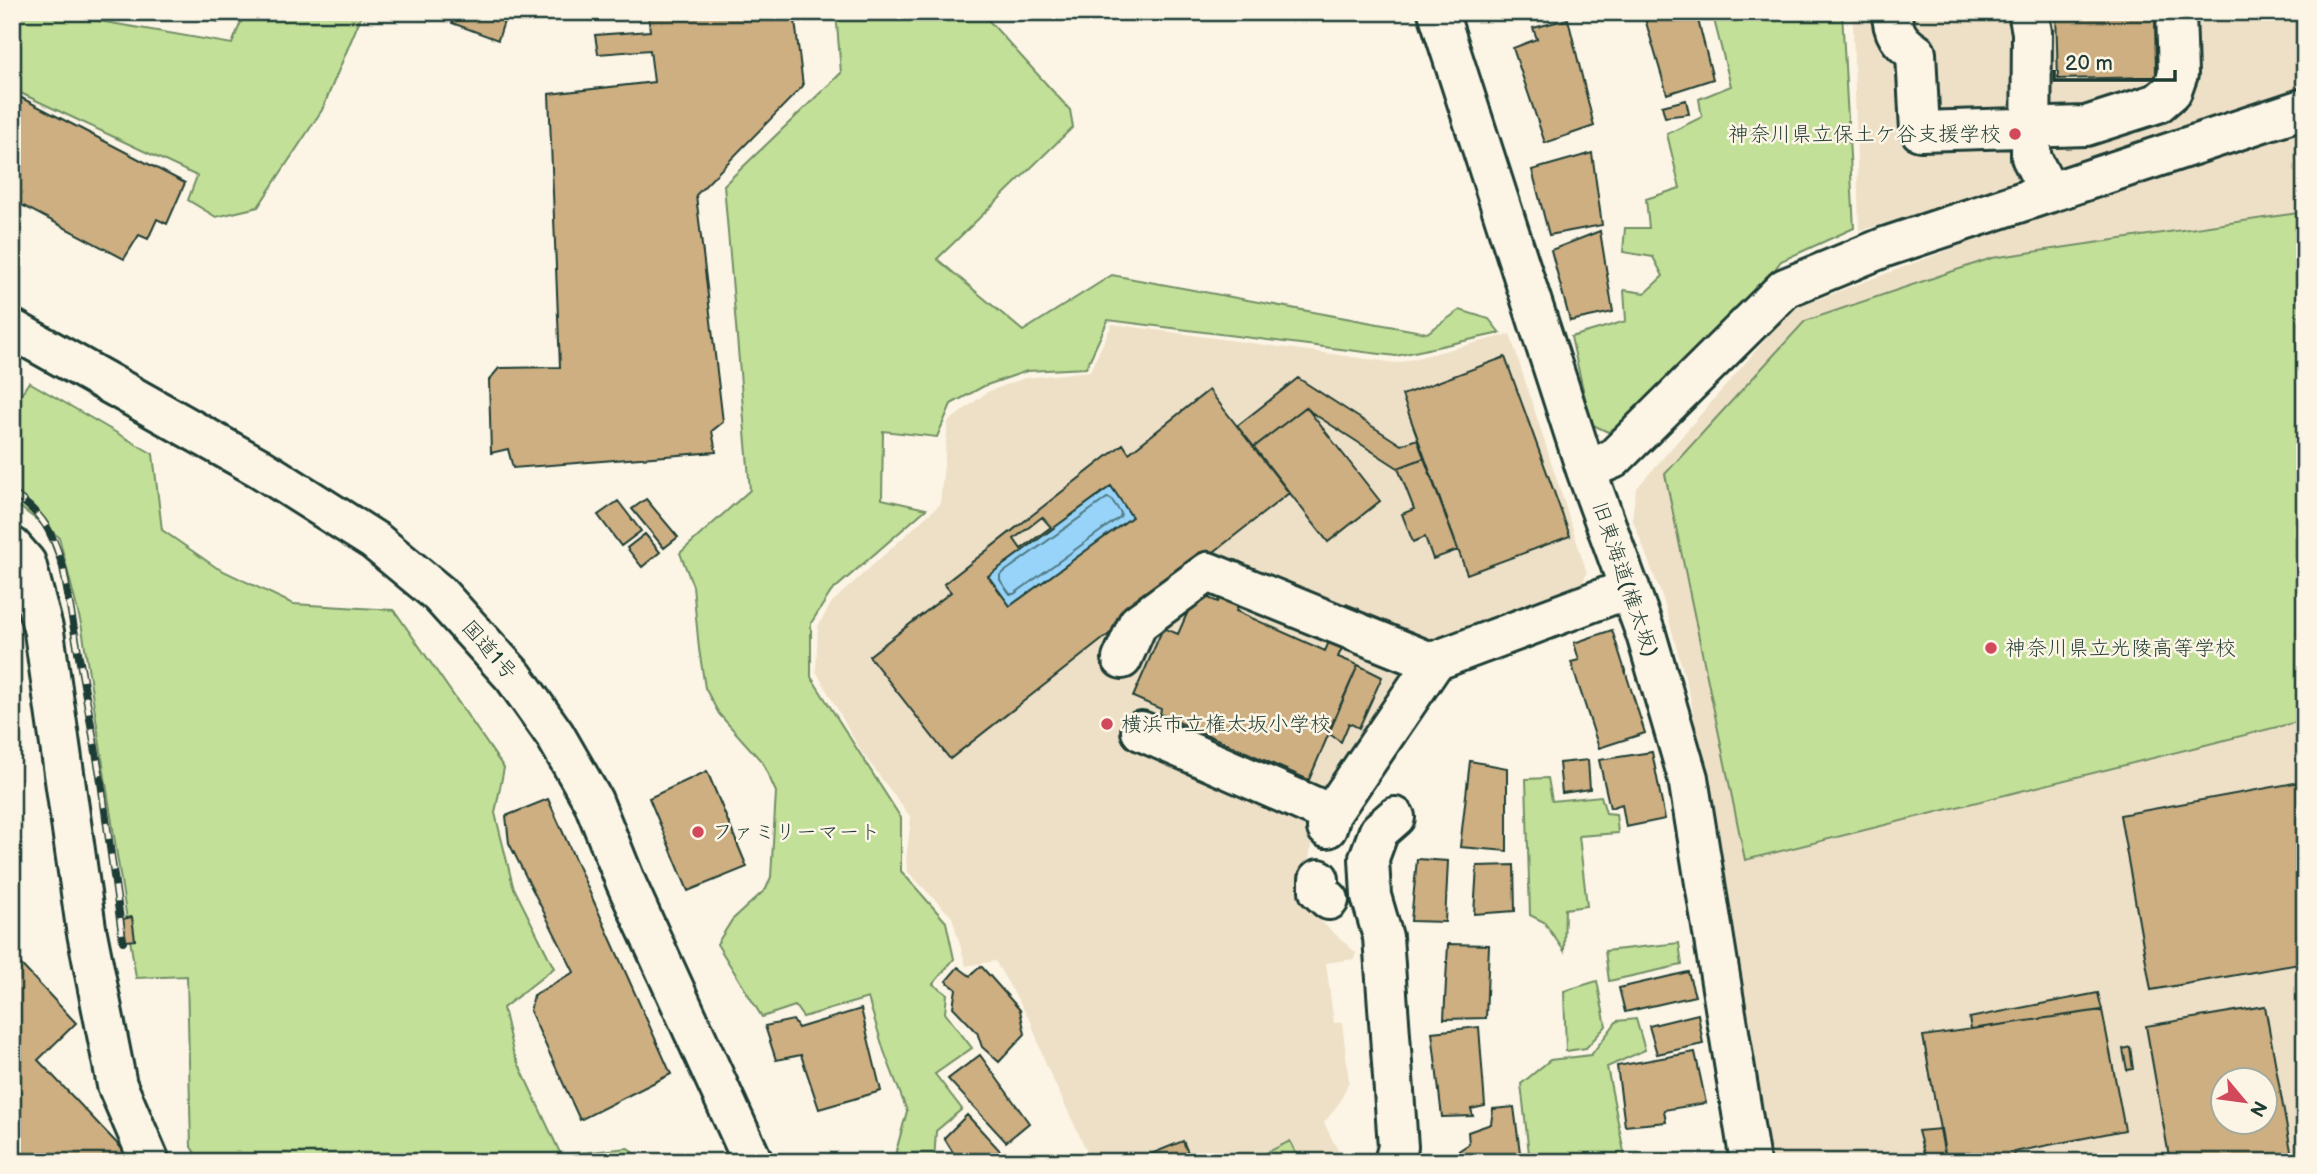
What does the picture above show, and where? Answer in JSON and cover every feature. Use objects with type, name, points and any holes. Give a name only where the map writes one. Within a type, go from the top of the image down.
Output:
[{"type":"main road","name":"旧東海道(権太坂)","points":[[1438,12],[1586,470],[1646,634],[1688,778],[1750,1162]]},
{"type":"main road","points":[[1892,12],[1894,31],[1903,45],[1916,53],[1920,131],[2086,126],[2158,103],[2172,91],[2178,74],[2176,12]]},
{"type":"main road","points":[[2028,12],[2032,32],[2031,157],[2049,193]]},
{"type":"main road","points":[[1586,470],[1613,459],[1785,288],[1885,247],[2305,108]]},
{"type":"main road","name":"国道1号","points":[[12,329],[260,467],[376,541],[438,593],[505,667],[555,735],[593,801],[626,883],[753,1162]]},
{"type":"main road","points":[[12,547],[26,563],[44,632],[86,928],[117,1085],[149,1162]]},
{"type":"main road","points":[[1122,659],[1138,623],[1208,572],[1433,663]]},
{"type":"main road","points":[[1141,731],[1329,821],[1433,663],[1630,588]]},
{"type":"main road","points":[[1394,1162],[1398,1147],[1348,909],[1371,896],[1369,858],[1379,831],[1395,817]]},
{"type":"shaded area","name":"神奈川県立保土ケ谷支援学校","points":[[1851,12],[2305,12],[2305,89],[2042,179],[1859,231]]},
{"type":"shaded area","name":"神奈川県立光陵高等学校","points":[[2305,129],[2305,1162],[1770,1162],[1690,696],[1663,599],[1632,518],[1636,489],[1792,309],[1967,243]]},
{"type":"shaded area","name":"横浜市立権太坂小学校","points":[[1112,324],[1397,363],[1510,334],[1587,573],[1582,584],[1430,642],[1386,698],[1326,785],[1314,828],[1302,904],[1356,953],[1354,959],[1326,963],[1334,1023],[1342,1022],[1349,1081],[1340,1102],[1324,1123],[1344,1162],[1092,1162],[1046,1065],[1031,1022],[995,961],[966,966],[952,917],[907,871],[911,818],[860,750],[816,671],[818,626],[832,602],[940,504],[948,422],[987,392],[1025,378],[1090,371]]},
{"type":"green space","points":[[12,12],[65,12],[82,18],[232,44],[245,12],[363,12],[322,110],[258,207],[216,217],[188,200],[197,176],[12,89]]},
{"type":"green space","points":[[836,12],[981,12],[1070,110],[1073,127],[937,259],[1023,331],[1112,275],[1427,333],[1460,310],[1489,319],[1500,333],[1396,356],[1108,320],[1086,368],[1027,371],[984,386],[951,404],[937,437],[883,431],[882,499],[926,509],[831,592],[811,623],[811,677],[901,818],[901,871],[946,922],[954,959],[933,984],[947,994],[945,1013],[972,1048],[935,1074],[962,1109],[936,1131],[934,1162],[891,1162],[907,1111],[884,1051],[868,998],[803,1017],[795,1006],[762,1017],[717,944],[732,920],[766,889],[771,877],[776,792],[763,763],[719,714],[705,688],[693,586],[680,553],[750,490],[724,185],[841,73]]},
{"type":"green space","points":[[1712,12],[1842,12],[1854,228],[1781,261],[1672,389],[1608,432],[1591,424],[1571,337],[1626,321],[1624,290],[1645,293],[1663,276],[1653,257],[1623,252],[1625,228],[1649,228],[1646,199],[1680,188],[1667,134],[1702,117],[1699,99],[1731,86]]},
{"type":"green space","points":[[2305,212],[2305,720],[1745,860],[1665,474],[1805,321],[1992,258]]},
{"type":"green space","points":[[29,382],[153,454],[162,530],[217,568],[293,604],[394,610],[504,768],[495,813],[513,886],[554,968],[503,1008],[513,1052],[561,1155],[628,1148],[645,1162],[201,1162],[191,1147],[187,976],[136,978],[82,628],[59,537],[12,501],[12,408]]},
{"type":"green space","points":[[1548,778],[1552,801],[1601,796],[1606,813],[1616,814],[1618,833],[1579,836],[1587,906],[1565,909],[1564,951],[1544,922],[1530,915],[1526,779]]},
{"type":"green space","points":[[1679,943],[1682,965],[1609,981],[1605,951]]},
{"type":"green space","points":[[1597,981],[1606,1026],[1586,1048],[1566,1051],[1564,991]]},
{"type":"green space","points":[[1636,1019],[1645,1050],[1607,1067],[1626,1162],[1530,1162],[1521,1084],[1550,1060],[1591,1055],[1617,1021]]},
{"type":"green space","points":[[1290,1141],[1300,1162],[1248,1162]]},
{"type":"water","points":[[1111,486],[1132,517],[1010,606],[988,576]]},
{"type":"building","points":[[193,12],[223,12],[219,22]]},
{"type":"building","points":[[456,12],[507,12],[498,40],[452,23]]},
{"type":"building","points":[[648,12],[794,12],[803,86],[696,195],[723,422],[712,431],[716,452],[513,468],[508,449],[491,453],[489,380],[499,368],[560,367],[549,94],[654,82],[650,50],[598,54],[595,35],[650,31]]},
{"type":"building","points":[[1643,12],[1696,12],[1713,79],[1667,94]]},
{"type":"building","points":[[2056,12],[2155,12],[2156,77],[2058,79]]},
{"type":"building","points":[[1568,19],[1594,126],[1545,143],[1513,48],[1537,39],[1533,28]]},
{"type":"building","points":[[12,93],[185,183],[167,224],[157,219],[148,239],[139,235],[124,259],[12,200]]},
{"type":"building","points":[[1686,100],[1689,114],[1665,117],[1662,106]]},
{"type":"building","points":[[1592,153],[1602,225],[1549,235],[1532,170]]},
{"type":"building","points":[[1600,231],[1613,312],[1570,321],[1551,250]]},
{"type":"building","points":[[1505,357],[1570,536],[1467,574],[1402,395]]},
{"type":"building","points":[[1298,378],[1401,445],[1417,439],[1424,458],[1398,468],[1306,407],[1254,447],[1237,426]]},
{"type":"building","points":[[1209,390],[1289,493],[950,759],[869,656],[951,592],[944,584],[1123,444],[1129,453]],"holes":[[[1111,486],[1132,517],[1010,606],[988,576]]]},
{"type":"building","points":[[1306,407],[1380,501],[1328,542],[1254,447]]},
{"type":"building","points":[[1424,458],[1458,550],[1433,559],[1425,537],[1413,542],[1402,514],[1414,509],[1398,468]]},
{"type":"building","points":[[646,499],[678,537],[664,548],[632,509]]},
{"type":"building","points":[[618,501],[641,531],[621,546],[598,515]]},
{"type":"building","points":[[1042,517],[1051,527],[1021,549],[1014,539]]},
{"type":"building","points":[[645,534],[660,552],[642,567],[627,548]]},
{"type":"building","points":[[1236,560],[1255,569],[1236,611],[1325,651],[1346,604],[1359,609],[1338,657],[1358,665],[1309,780],[1160,714],[1161,709],[1133,697],[1163,628],[1178,634],[1196,593],[1218,602]]},
{"type":"building","points":[[1612,630],[1645,733],[1599,748],[1571,662],[1579,660],[1574,643]]},
{"type":"building","points":[[1358,665],[1382,677],[1359,728],[1349,723],[1341,742],[1328,733]]},
{"type":"building","points":[[1652,752],[1665,819],[1626,827],[1622,804],[1610,808],[1599,760]]},
{"type":"building","points":[[1588,760],[1590,789],[1562,793],[1559,763]]},
{"type":"building","points":[[1470,761],[1507,768],[1507,851],[1460,847]]},
{"type":"building","name":"ファミリーマート","points":[[707,771],[747,867],[688,891],[649,798]]},
{"type":"building","points":[[2305,781],[2305,963],[2151,990],[2120,815]]},
{"type":"building","points":[[548,799],[671,1074],[580,1120],[530,1011],[534,995],[574,972],[509,843],[506,816]]},
{"type":"building","points":[[1417,859],[1448,861],[1445,922],[1411,921]]},
{"type":"building","points":[[1514,865],[1515,911],[1474,914],[1477,866]]},
{"type":"building","points":[[132,917],[135,940],[126,941],[123,919]]},
{"type":"building","points":[[1448,944],[1489,945],[1486,1018],[1444,1019]]},
{"type":"building","points":[[12,955],[76,1023],[38,1060],[128,1155],[130,1162],[12,1162]]},
{"type":"building","points":[[981,966],[1020,1010],[1025,1034],[999,1062],[982,1047],[977,1032],[953,1007],[956,989],[946,981],[958,967],[970,976]]},
{"type":"building","points":[[1688,972],[1695,996],[1625,1012],[1619,988]]},
{"type":"building","points":[[2098,993],[2102,1010],[1971,1029],[1969,1018]]},
{"type":"building","points":[[2265,1006],[2276,1066],[2208,1066],[2208,1136],[2278,1136],[2278,1078],[2293,1162],[2170,1162],[2146,1026]]},
{"type":"building","points":[[861,1009],[881,1091],[819,1109],[801,1055],[776,1060],[765,1026],[793,1020],[798,1028]]},
{"type":"building","points":[[2102,1010],[2125,1130],[2014,1152],[2016,1162],[1946,1162],[1923,1036]]},
{"type":"building","points":[[1698,1014],[1703,1044],[1657,1054],[1649,1026]]},
{"type":"building","points":[[1479,1027],[1485,1106],[1471,1109],[1473,1116],[1442,1117],[1432,1032]]},
{"type":"building","points":[[2130,1047],[2133,1069],[2127,1070],[2123,1049]]},
{"type":"building","points":[[1695,1052],[1706,1103],[1664,1110],[1666,1122],[1625,1126],[1617,1066]]},
{"type":"building","points":[[980,1055],[1029,1123],[1006,1142],[948,1079]]},
{"type":"building","points":[[1514,1107],[1521,1160],[1459,1162],[1457,1152],[1469,1144],[1468,1132],[1491,1124],[1493,1109]]},
{"type":"building","points":[[967,1115],[1004,1155],[998,1162],[959,1162],[944,1138]]},
{"type":"building","points":[[1941,1129],[1946,1159],[1926,1161],[1918,1131]]},
{"type":"building","points":[[1183,1141],[1192,1162],[1143,1162],[1141,1158]]},
{"type":"railway","points":[[12,493],[32,509],[45,525],[55,543],[63,567],[100,775],[123,941]]},
{"type":"place","name":"神奈川県立保土ケ谷支援学校","points":[[2015,134]]},
{"type":"place","name":"神奈川県立光陵高等学校","points":[[1991,648]]},
{"type":"place","name":"横浜市立権太坂小学校","points":[[1107,724]]},
{"type":"place","name":"ファミリーマート","points":[[698,832]]}]
